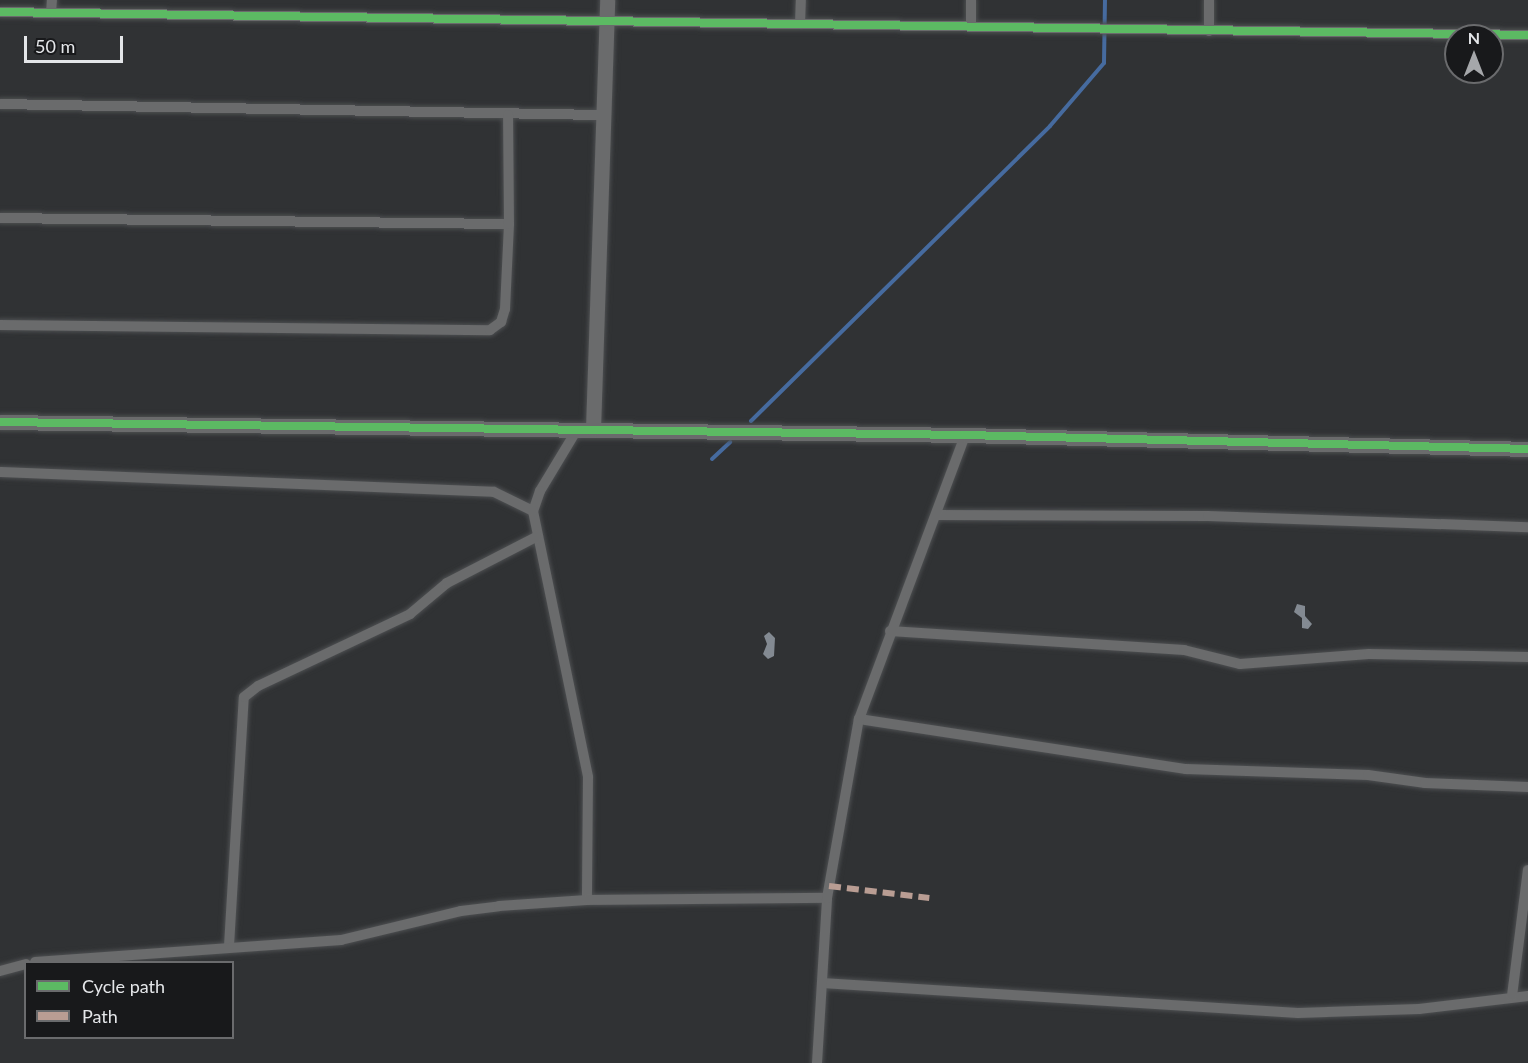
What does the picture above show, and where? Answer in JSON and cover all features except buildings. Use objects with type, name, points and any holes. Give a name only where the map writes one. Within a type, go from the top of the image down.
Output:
[{"type":"street","points":[[51,13],[52,0]]},
{"type":"street","points":[[587,900],[588,777],[533,511],[540,491],[585,429],[607,0]]},
{"type":"street","points":[[800,24],[801,0]]},
{"type":"street","points":[[971,0],[971,27]]},
{"type":"street","points":[[1209,0],[1209,31]]},
{"type":"street","points":[[0,12],[1528,35]]},
{"type":"street","points":[[0,104],[602,115]]},
{"type":"street","points":[[0,325],[490,330],[501,322],[504,313],[509,224],[508,115]]},
{"type":"street","points":[[0,218],[509,224]]},
{"type":"street","points":[[0,422],[964,435],[1528,449]]},
{"type":"street","points":[[817,1063],[827,898],[859,719],[964,435]]},
{"type":"street","points":[[0,472],[494,492],[533,511]]},
{"type":"street","points":[[936,515],[1208,516],[1528,527]]},
{"type":"street","points":[[229,946],[244,697],[258,686],[410,614],[447,583],[538,536]]},
{"type":"street","points":[[890,631],[1184,650],[1240,664],[1369,654],[1528,657]]},
{"type":"street","points":[[859,719],[1186,769],[1368,775],[1425,783],[1528,787]]},
{"type":"street","points":[[1512,996],[1528,870]]},
{"type":"street","points":[[58,961],[229,946],[341,940],[461,911],[587,900],[827,898]]},
{"type":"street","points":[[0,971],[24,965]]},
{"type":"street","points":[[822,983],[1298,1013],[1419,1009],[1512,996],[1528,996]]},
{"type":"waterway","points":[[751,421],[1050,126],[1104,63],[1105,0]]},
{"type":"waterway","points":[[712,459],[730,442]]},
{"type":"marked path","points":[[829,886],[929,898]]},
{"type":"cycle path","points":[[0,12],[1528,35]]},
{"type":"cycle path","points":[[0,422],[965,435],[1528,449]]}]
